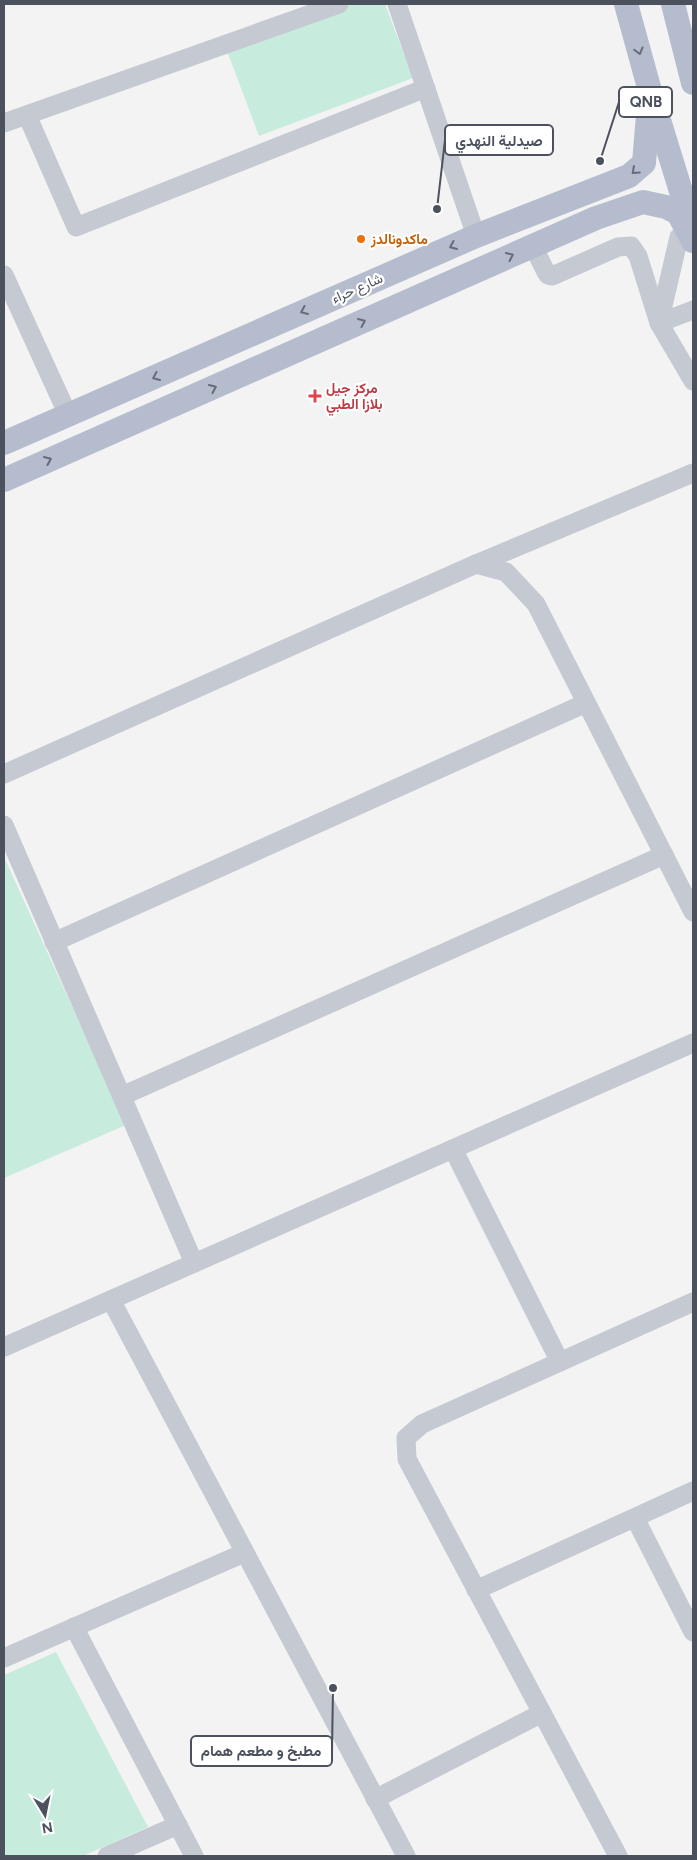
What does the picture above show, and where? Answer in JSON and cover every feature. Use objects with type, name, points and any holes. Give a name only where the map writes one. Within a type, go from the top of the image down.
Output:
[{"type":"main road","points":[[626,4],[688,236]]},
{"type":"main road","points":[[673,4],[693,83]]},
{"type":"main road","name":"شارع حراء","points":[[4,443],[476,236],[629,176],[644,163],[650,91]]},
{"type":"main road","points":[[585,194],[596,218]]},
{"type":"main road","points":[[4,480],[596,218],[643,202],[666,207],[678,213],[688,236]]},
{"type":"street","points":[[4,123],[339,4]]},
{"type":"street","points":[[397,4],[476,236]]},
{"type":"street","points":[[27,115],[76,227],[426,88]]},
{"type":"street","points":[[659,323],[688,236]]},
{"type":"street","points":[[533,246],[546,272],[552,276],[618,247],[631,246],[638,256],[659,323],[693,381]]},
{"type":"street","points":[[4,275],[68,415]]},
{"type":"street","points":[[659,323],[693,310]]},
{"type":"street","points":[[4,774],[476,564],[693,473]]},
{"type":"street","points":[[476,564],[506,572],[536,604],[693,912]]},
{"type":"street","points":[[54,942],[586,703]]},
{"type":"street","points":[[4,825],[194,1263]]},
{"type":"street","points":[[122,1096],[664,855]]},
{"type":"street","points":[[4,1345],[693,1043]]},
{"type":"street","points":[[453,1149],[560,1362]]},
{"type":"street","points":[[110,1300],[406,1856]]},
{"type":"street","points":[[618,1856],[406,1459],[406,1438],[422,1424],[693,1302]]},
{"type":"street","points":[[476,1590],[693,1491]]},
{"type":"street","points":[[635,1518],[693,1632]]},
{"type":"street","points":[[4,1658],[244,1552]]},
{"type":"street","points":[[74,1627],[194,1856]]},
{"type":"street","points":[[375,1799],[542,1713]]},
{"type":"street","points":[[107,1856],[178,1825]]},
{"type":"green space","points":[[353,4],[385,4],[413,78],[259,136],[227,51]]},
{"type":"green space","points":[[4,857],[126,1125],[4,1178]]},
{"type":"green space","points":[[56,1652],[148,1827],[83,1856],[4,1856],[4,1675]]},
{"type":"place","name":"QNB","points":[[600,161]]},
{"type":"place","name":"صيدلية النهدي","points":[[437,209]]},
{"type":"place","name":"ماكدونالدز","points":[[361,239]]},
{"type":"place","name":"مركز جيل بلازا الطبي","points":[[315,396]]},
{"type":"place","name":"مطبخ و مطعم همام","points":[[333,1688]]}]
